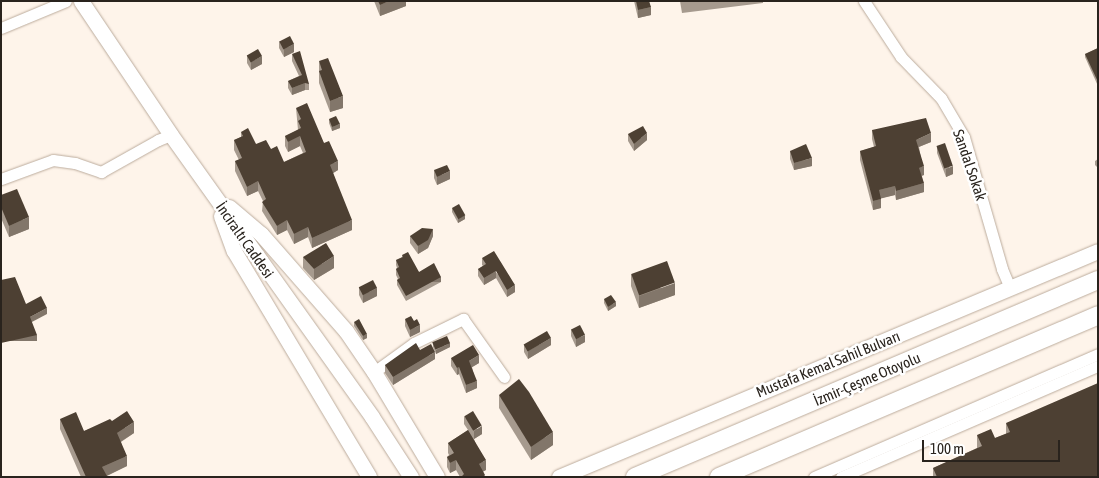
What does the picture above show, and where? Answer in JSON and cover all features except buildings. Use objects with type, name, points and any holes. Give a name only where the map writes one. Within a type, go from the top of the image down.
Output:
[{"type":"highway","name":"İzmir-Çeşme Otoyolu","points":[[635,477],[1098,280]]},
{"type":"highway","points":[[719,477],[1098,315]]},
{"type":"main road","name":"İnciraltı Caddesi","points":[[81,1],[171,135],[372,417],[412,477]]},
{"type":"main road","points":[[213,193],[260,234],[346,331],[374,372],[436,477]]},
{"type":"main road","points":[[213,193],[234,251],[368,477]]},
{"type":"main road","name":"Mustafa Kemal Sahil Bulvarı","points":[[559,477],[1098,251]]},
{"type":"street","points":[[1,28],[66,1]]},
{"type":"street","name":"Sandal Sokak","points":[[864,1],[901,58],[941,98],[964,137],[1002,269],[1010,288]]},
{"type":"street","points":[[1,180],[53,160],[75,163],[101,172],[158,140],[171,135]]},
{"type":"street","points":[[374,372],[414,343],[463,319],[504,377]]},
{"type":"street","points":[[814,477],[1098,354]]},
{"type":"street","points":[[841,477],[1098,366]]}]
